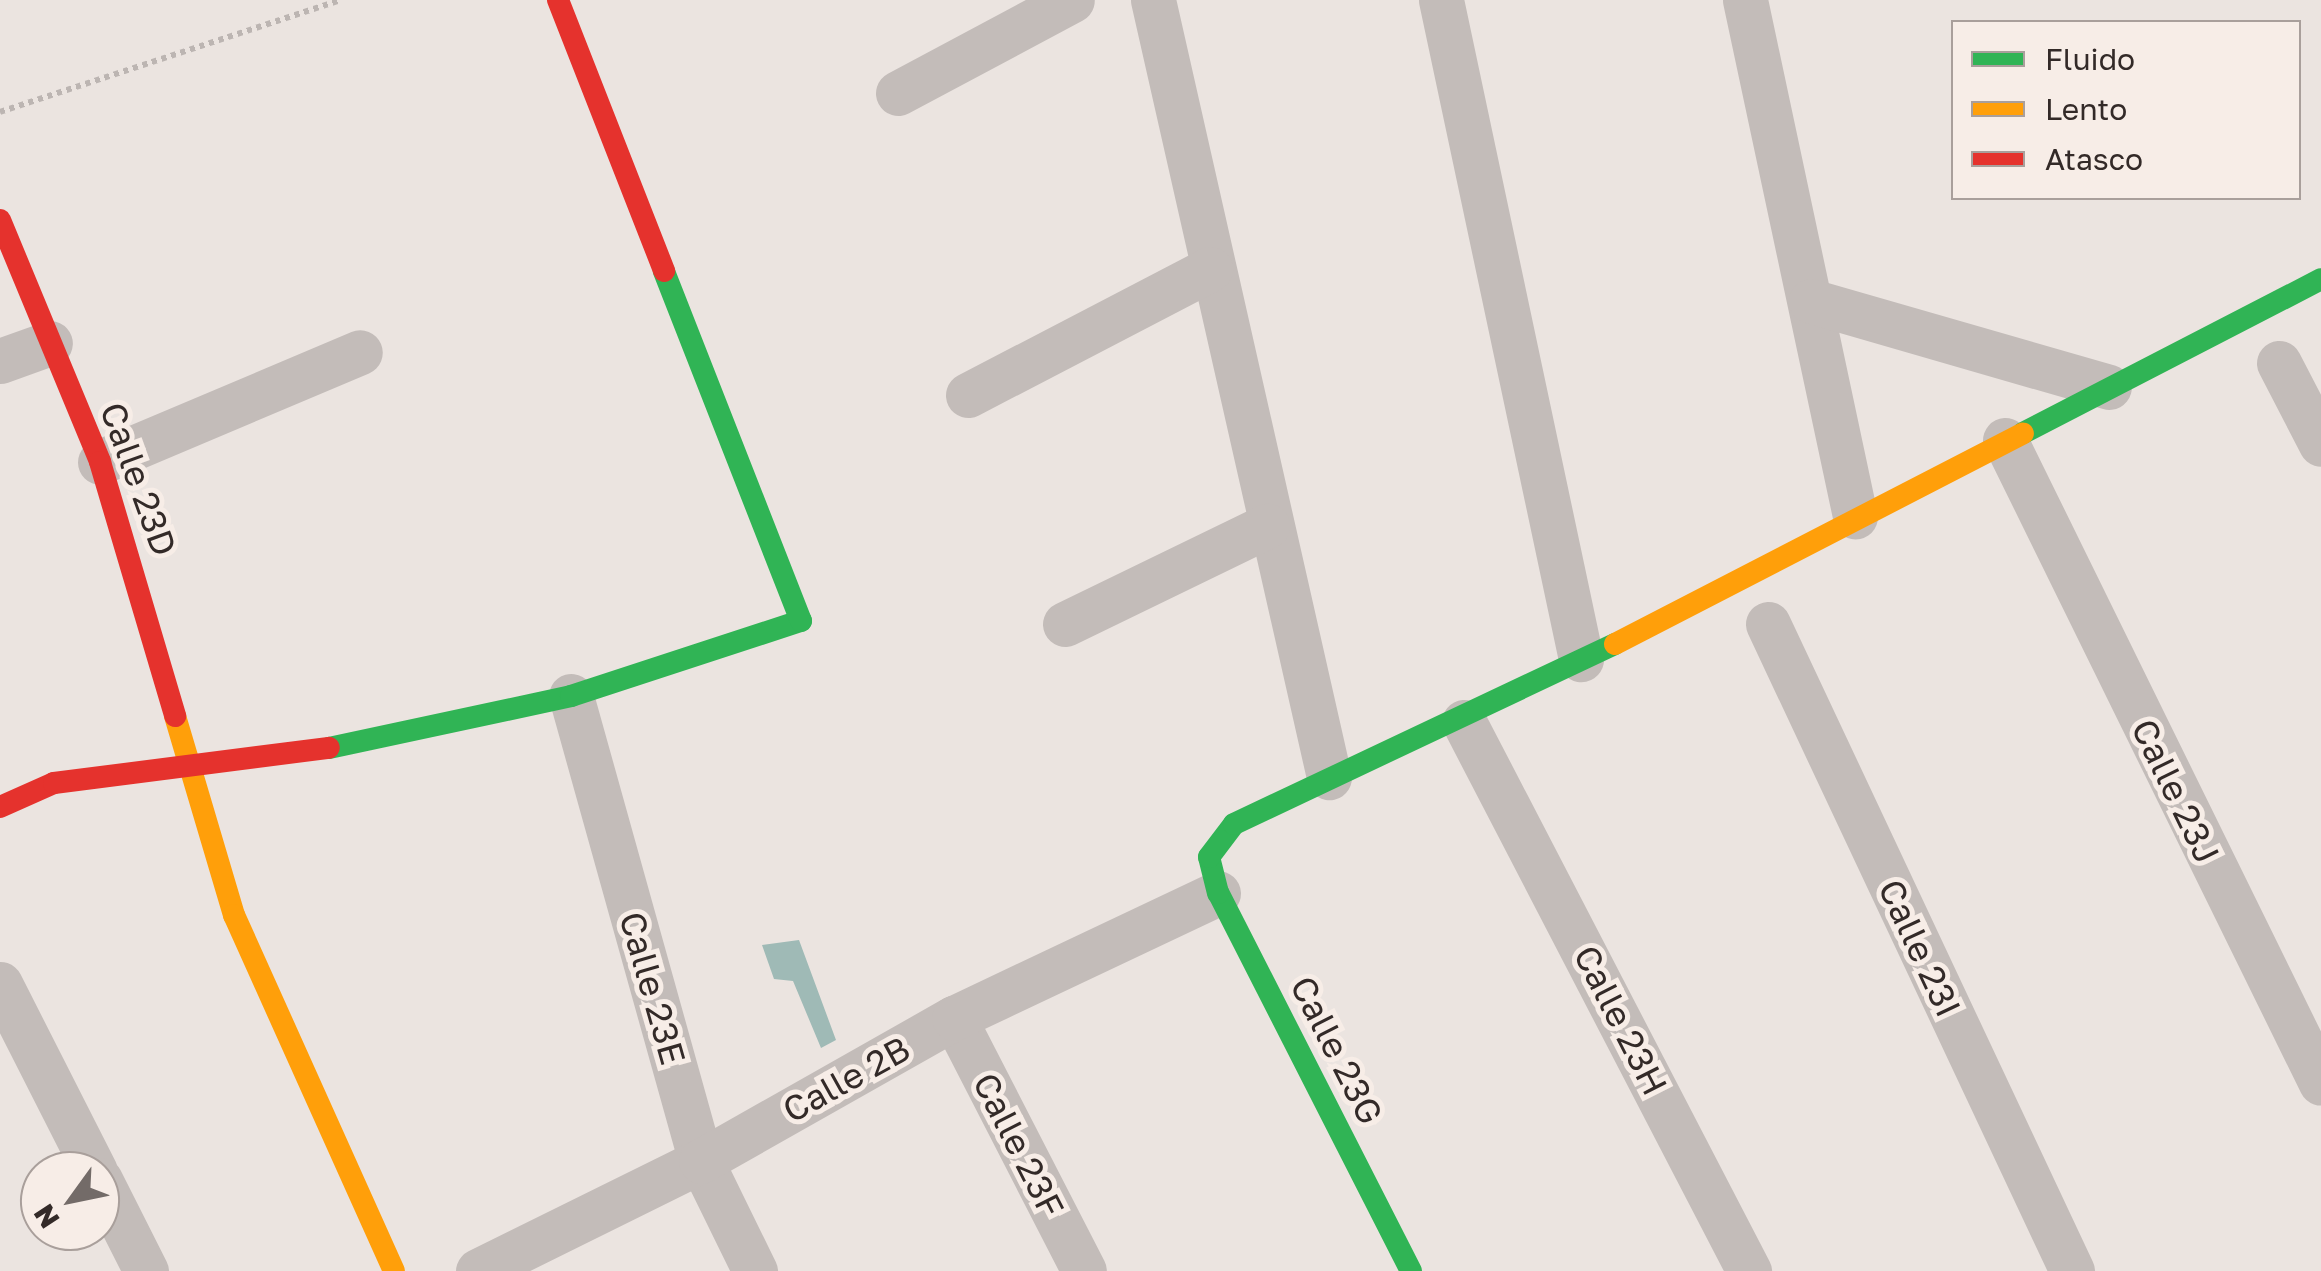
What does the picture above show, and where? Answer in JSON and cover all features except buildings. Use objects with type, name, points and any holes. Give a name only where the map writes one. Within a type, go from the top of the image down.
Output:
[{"type":"street","points":[[0,807],[54,783],[191,768],[571,696],[801,621],[558,0]]},
{"type":"street","points":[[898,93],[1072,0]]},
{"type":"street","points":[[1153,0],[1267,526],[1328,776]]},
{"type":"street","points":[[1441,0],[1582,659]]},
{"type":"street","points":[[1744,0],[1855,516]]},
{"type":"street","name":"Calle 23D","points":[[0,220],[100,462],[234,915],[394,1271]]},
{"type":"street","points":[[968,395],[1210,269]]},
{"type":"street","points":[[1213,875],[1234,824],[1328,776],[1464,722],[1855,516],[2321,279]]},
{"type":"street","points":[[1810,301],[2109,387]]},
{"type":"street","points":[[0,361],[50,343]]},
{"type":"street","points":[[100,462],[360,352]]},
{"type":"street","points":[[2279,362],[2321,444]]},
{"type":"street","name":"Calle 23J","points":[[2005,440],[2321,1083]]},
{"type":"street","points":[[1066,624],[1267,526]]},
{"type":"street","name":"Calle 23I","points":[[1768,624],[2072,1271]]},
{"type":"street","name":"Calle 23E","points":[[571,696],[701,1161],[755,1271]]},
{"type":"street","name":"Calle 23H","points":[[1464,722],[1492,769],[1749,1271]]},
{"type":"street","name":"Calle 2B","points":[[478,1271],[701,1161],[1213,875]]},
{"type":"street","name":"Calle 23G","points":[[1213,875],[1411,1271]]},
{"type":"street","points":[[0,984],[86,1151]]},
{"type":"street","name":"Calle 23F","points":[[954,1018],[1084,1271]]},
{"type":"street","points":[[120,1220],[146,1271]]},
{"type":"path","points":[[0,112],[342,0]]},
{"type":"water","points":[[799,940],[836,1040],[821,1048],[793,981],[774,979],[762,945]]},
{"type":"traffic: fast","points":[[329,748],[571,696],[801,621],[664,271]]},
{"type":"traffic: fast","points":[[2023,433],[2321,279]]},
{"type":"traffic: fast","points":[[1411,1271],[1218,893],[1209,857],[1234,824],[1615,644]]},
{"type":"traffic: slow","points":[[1615,644],[2023,433]]},
{"type":"traffic: slow","points":[[175,716],[234,915],[394,1271]]},
{"type":"traffic: jam","points":[[558,0],[664,271]]},
{"type":"traffic: jam","points":[[0,220],[100,462],[175,716]]},
{"type":"traffic: jam","points":[[0,807],[54,783],[329,748]]}]
